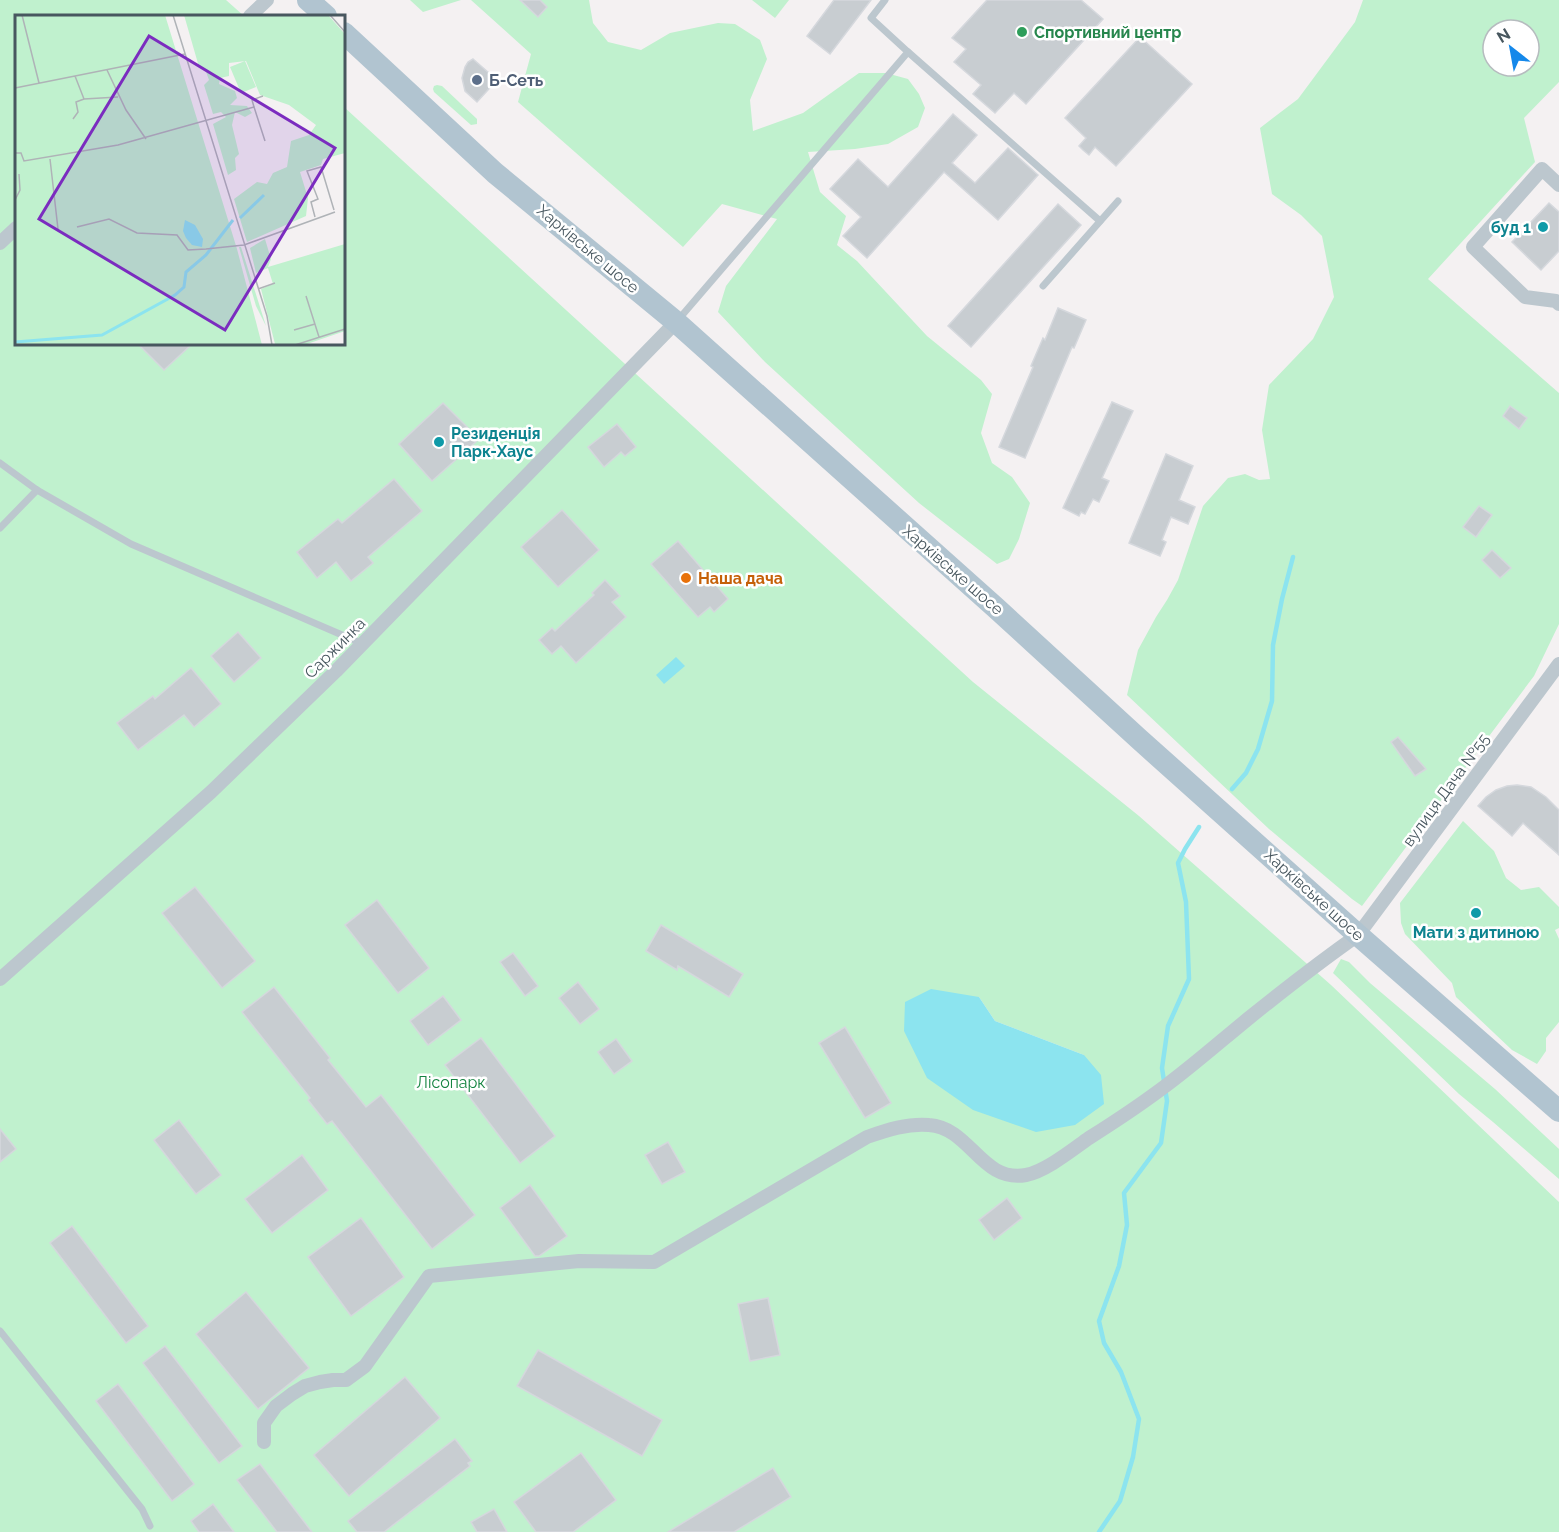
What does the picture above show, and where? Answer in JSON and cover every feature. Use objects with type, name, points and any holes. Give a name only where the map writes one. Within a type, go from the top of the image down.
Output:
[{"type":"main road","points":[[308,0],[325,15]]},
{"type":"main road","name":"Харківське шосе","points":[[345,34],[495,173],[676,322],[1358,935],[1559,1111]]},
{"type":"street","points":[[251,15],[267,0]]},
{"type":"street","points":[[1559,185],[1542,169],[1473,247],[1525,297],[1556,301],[1559,304]]},
{"type":"street","points":[[0,243],[15,229]]},
{"type":"street","name":"Саржинка","points":[[0,980],[211,792],[336,671],[676,322]]},
{"type":"street","name":"вулиця Дача №55","points":[[264,1443],[264,1422],[276,1407],[292,1394],[304,1386],[333,1380],[346,1380],[365,1366],[429,1276],[579,1261],[654,1262],[867,1137],[910,1125],[930,1125],[946,1130],[964,1141],[996,1171],[1016,1176],[1029,1174],[1047,1166],[1139,1106],[1314,966],[1358,935],[1559,664]]},
{"type":"lane","points":[[885,0],[870,18],[1100,221]]},
{"type":"lane","points":[[676,322],[908,52]]},
{"type":"lane","points":[[1043,286],[1118,201]]},
{"type":"lane","points":[[0,463],[37,490],[131,544],[363,644]]},
{"type":"lane","points":[[0,528],[37,490]]},
{"type":"lane","points":[[0,1331],[142,1509],[150,1526]]},
{"type":"green space","name":"Лісопарк","points":[[0,0],[226,0],[243,15],[15,15],[15,345],[345,345],[345,108],[973,682],[1139,816],[1331,985],[1559,1202],[1559,1532],[0,1532]],"holes":[[[979,997],[995,1021],[1084,1055],[904,1031]]]},
{"type":"green space","points":[[410,0],[461,0],[423,12]]},
{"type":"green space","points":[[471,0],[589,0],[593,23],[608,42],[641,50],[670,33],[718,23],[735,24],[760,40],[767,59],[750,100],[753,131],[803,113],[859,73],[886,73],[908,79],[919,94],[925,108],[918,127],[888,144],[808,152],[820,192],[846,216],[837,245],[857,261],[927,336],[981,380],[992,394],[981,433],[992,463],[1012,477],[1030,503],[1019,539],[1009,559],[997,564],[919,503],[765,362],[718,312],[726,286],[777,219],[722,204],[683,247],[518,102],[531,54]]},
{"type":"green space","points":[[752,0],[789,0],[775,18]]},
{"type":"green space","points":[[1363,0],[1559,0],[1559,82],[1524,118],[1535,162],[1428,279],[1559,393],[1559,624],[1534,676],[1362,906],[1269,829],[1127,695],[1138,650],[1178,580],[1203,506],[1228,478],[1245,474],[1259,480],[1270,479],[1262,430],[1269,385],[1313,339],[1334,297],[1322,236],[1301,215],[1272,194],[1260,128],[1298,99],[1355,22]]},
{"type":"green space","points":[[434,86],[442,86],[477,119],[477,124],[471,125],[434,92]]},
{"type":"green space","points":[[1463,821],[1494,851],[1506,878],[1521,890],[1539,887],[1559,907],[1559,928],[1555,930],[1559,939],[1559,1022],[1546,1038],[1546,1051],[1537,1064],[1512,1050],[1456,997],[1452,983],[1405,934],[1401,923],[1400,903]]},
{"type":"green space","points":[[1341,959],[1349,962],[1370,983],[1495,1089],[1559,1149],[1559,1179],[1459,1094],[1333,973]]},
{"type":"water","points":[[676,657],[685,666],[664,684],[656,675]]},
{"type":"water","points":[[931,989],[979,997],[995,1021],[1084,1055],[1101,1075],[1104,1104],[1075,1125],[1036,1132],[973,1110],[927,1078],[904,1031],[905,1002]]},
{"type":"building","points":[[520,0],[540,0],[547,7],[538,17]]},
{"type":"building","points":[[834,0],[871,0],[830,54],[807,36]]},
{"type":"building","points":[[987,0],[1081,0],[1103,19],[1026,104],[1014,93],[995,113],[973,94],[981,85],[954,62],[966,49],[952,38]]},
{"type":"building","points":[[1140,37],[1192,84],[1116,166],[1095,147],[1089,155],[1083,150],[1079,146],[1086,138],[1065,118]]},
{"type":"building","points":[[473,59],[497,80],[477,102],[465,91],[462,78],[465,67]]},
{"type":"building","points":[[953,114],[977,135],[952,163],[975,183],[1008,148],[1038,175],[998,220],[944,172],[867,258],[843,236],[861,217],[830,189],[858,159],[888,187]]},
{"type":"building","name":"буд 1","points":[[1549,203],[1559,212],[1559,251],[1541,270],[1512,242]]},
{"type":"building","points":[[1058,204],[1081,225],[971,347],[948,326]]},
{"type":"building","points":[[1058,308],[1086,320],[1074,348],[1072,347],[1025,458],[999,447],[1033,367],[1031,366]]},
{"type":"building","points":[[139,345],[191,345],[164,370]]},
{"type":"building","points":[[1112,402],[1133,411],[1102,478],[1109,481],[1099,502],[1093,499],[1085,514],[1081,512],[1079,516],[1063,508]]},
{"type":"building","name":"Резиденція Парк-Хаус","points":[[443,403],[479,439],[432,481],[399,444]]},
{"type":"building","points":[[1510,406],[1527,418],[1519,429],[1503,416]]},
{"type":"building","points":[[617,424],[636,447],[625,456],[621,452],[604,467],[588,447]]},
{"type":"building","points":[[1166,454],[1193,466],[1179,500],[1195,507],[1188,524],[1171,517],[1162,540],[1166,542],[1160,556],[1129,543]]},
{"type":"building","points":[[394,479],[422,511],[368,557],[373,563],[351,581],[336,562],[317,578],[297,552],[338,519],[342,523]]},
{"type":"building","points":[[1479,506],[1492,515],[1476,537],[1463,527]]},
{"type":"building","points":[[562,510],[599,550],[558,587],[521,547]]},
{"type":"building","points":[[678,541],[728,599],[714,612],[710,607],[698,617],[651,564]]},
{"type":"building","points":[[1492,550],[1511,568],[1500,578],[1482,560]]},
{"type":"building","points":[[605,580],[620,596],[612,602],[626,617],[576,663],[561,646],[552,654],[539,640],[552,628],[555,631],[594,595],[592,593]]},
{"type":"building","points":[[238,632],[261,658],[234,682],[211,656]]},
{"type":"building","points":[[191,668],[221,704],[194,727],[184,715],[138,750],[117,723],[153,696],[155,699]]},
{"type":"building","points":[[1398,737],[1426,769],[1415,776],[1391,742]]},
{"type":"building","points":[[1517,785],[1531,787],[1559,810],[1559,855],[1523,823],[1512,836],[1478,806],[1496,790]]},
{"type":"building","points":[[195,887],[255,961],[222,988],[162,913]]},
{"type":"building","points":[[377,900],[429,968],[398,993],[345,925]]},
{"type":"building","points":[[661,925],[743,974],[729,997],[678,966],[677,970],[646,951]]},
{"type":"building","points":[[513,953],[538,986],[525,996],[500,962]]},
{"type":"building","points":[[578,982],[599,1009],[580,1024],[559,998]]},
{"type":"building","points":[[274,987],[366,1107],[381,1095],[475,1215],[432,1249],[332,1121],[327,1124],[308,1100],[310,1098],[242,1012]]},
{"type":"building","points":[[443,996],[461,1020],[428,1045],[410,1021]]},
{"type":"building","points":[[845,1027],[891,1103],[865,1118],[819,1043]]},
{"type":"building","points":[[481,1038],[555,1136],[520,1163],[445,1065]]},
{"type":"building","points":[[616,1039],[632,1061],[614,1074],[598,1052]]},
{"type":"building","points":[[179,1120],[221,1175],[196,1194],[154,1140]]},
{"type":"building","points":[[0,1129],[16,1149],[0,1162]]},
{"type":"building","points":[[668,1142],[685,1172],[662,1184],[645,1155]]},
{"type":"building","points":[[302,1155],[328,1190],[272,1233],[245,1199]]},
{"type":"building","points":[[530,1185],[567,1236],[539,1256],[535,1256],[500,1208]]},
{"type":"building","points":[[1007,1198],[1022,1218],[994,1240],[979,1220]]},
{"type":"building","points":[[361,1218],[404,1277],[351,1316],[308,1257]]},
{"type":"building","points":[[72,1226],[148,1326],[126,1343],[50,1243]]},
{"type":"building","points":[[246,1292],[309,1368],[258,1409],[196,1334]]},
{"type":"building","points":[[768,1298],[780,1355],[750,1361],[738,1304]]},
{"type":"building","points":[[165,1346],[242,1446],[219,1463],[143,1363]]},
{"type":"building","points":[[538,1350],[662,1420],[642,1456],[517,1386]]},
{"type":"building","points":[[405,1377],[440,1418],[349,1496],[314,1455]]},
{"type":"building","points":[[118,1384],[194,1484],[172,1501],[96,1401]]},
{"type":"building","points":[[455,1439],[472,1461],[468,1463],[470,1466],[384,1532],[357,1532],[348,1521]]},
{"type":"building","points":[[581,1453],[616,1500],[573,1532],[536,1532],[514,1502]]},
{"type":"building","points":[[260,1464],[312,1532],[277,1532],[237,1480]]},
{"type":"building","points":[[773,1468],[791,1497],[734,1532],[668,1532]]},
{"type":"building","points":[[213,1504],[234,1532],[199,1532],[191,1521]]},
{"type":"building","points":[[494,1509],[507,1532],[477,1532],[471,1522]]},
{"type":"waterway","points":[[1232,789],[1246,773],[1258,749],[1272,701],[1273,645],[1293,557]]},
{"type":"waterway","points":[[1099,1532],[1120,1501],[1133,1457],[1139,1419],[1121,1372],[1104,1343],[1099,1321],[1119,1266],[1127,1225],[1124,1193],[1161,1143],[1167,1101],[1162,1068],[1168,1026],[1189,979],[1186,902],[1178,863],[1199,827]]},
{"type":"place","name":"Спортивний центр","points":[[1022,32]]},
{"type":"place","name":"Б-Сеть","points":[[477,80]]},
{"type":"place","name":"буд 1","points":[[1543,227]]},
{"type":"place","name":"Резиденція Парк-Хаус","points":[[439,442]]},
{"type":"place","name":"Наша дача","points":[[686,578]]},
{"type":"place","name":"Мати з дитиною","points":[[1476,913]]}]
